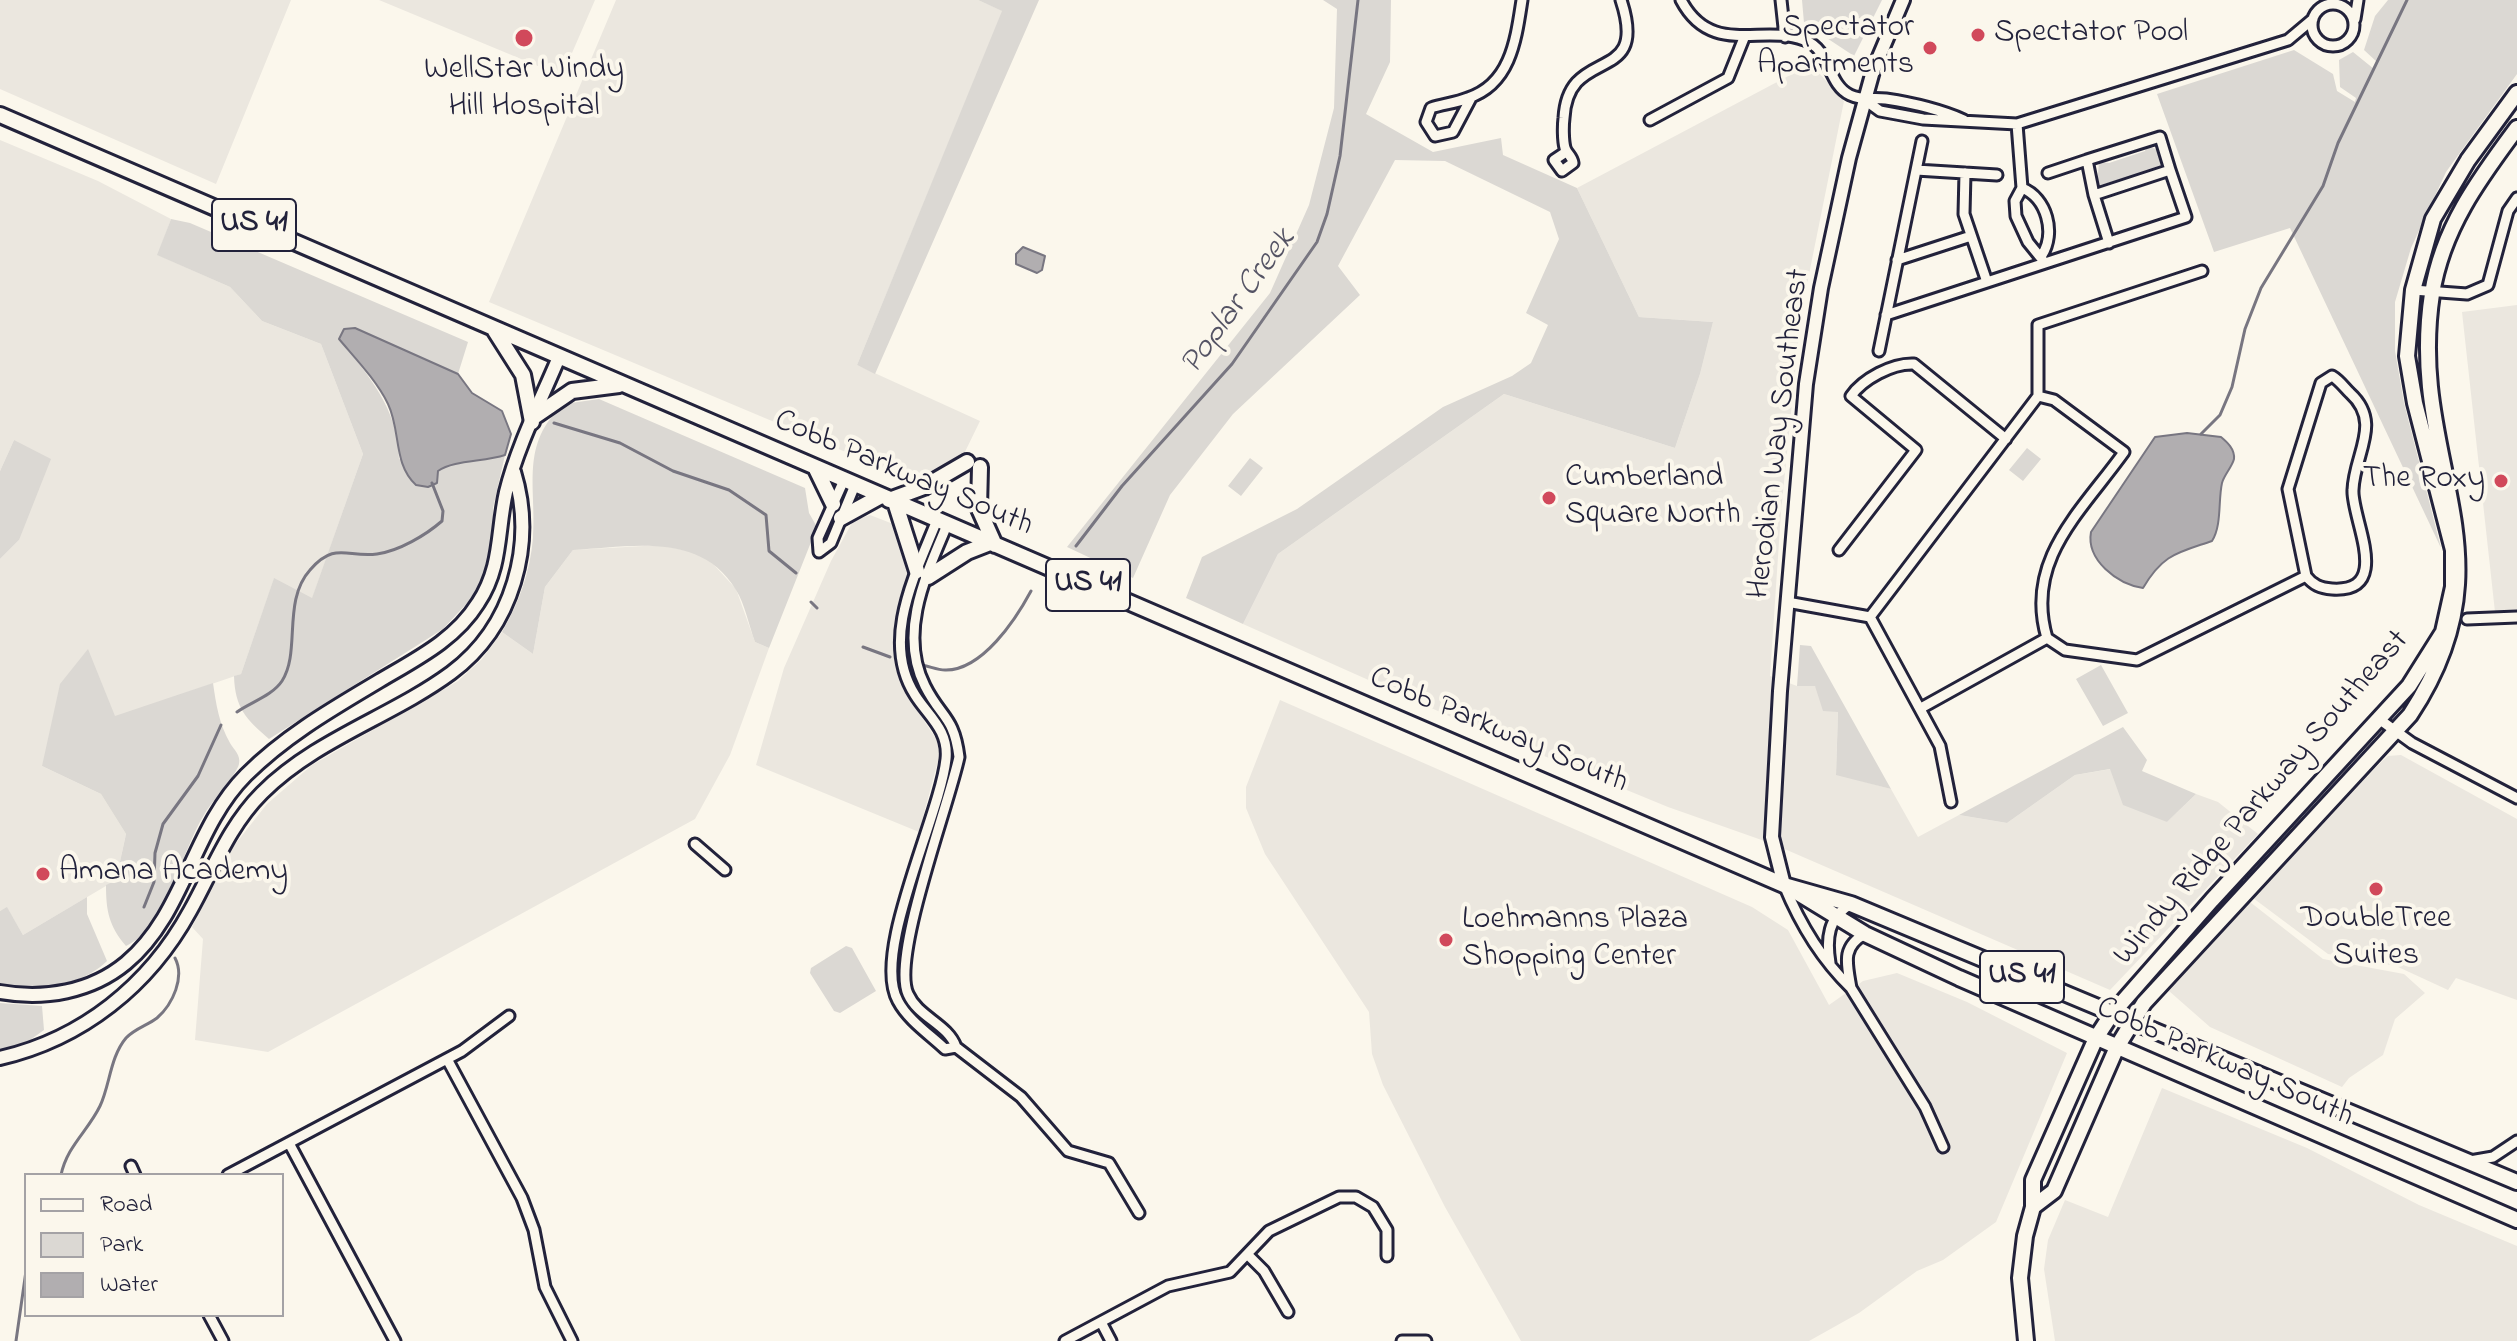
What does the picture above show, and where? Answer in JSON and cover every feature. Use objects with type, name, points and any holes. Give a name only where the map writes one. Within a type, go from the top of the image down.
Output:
[{"type":"main road","name":"Windy Ridge Parkway Southeast","points":[[2026,1341],[2021,1268],[2033,1207],[2033,1180],[2096,1038],[2111,1015],[2379,719],[2431,654],[2445,623],[2453,587],[2450,532],[2415,403],[2407,356],[2413,290],[2433,219],[2468,160],[2517,93]]},
{"type":"main road","name":"Cobb Parkway South","points":[[0,115],[1784,885],[1851,904],[2517,1182]]},
{"type":"main road","points":[[2472,548],[2431,379],[2428,332],[2432,291],[2446,241],[2460,209],[2517,128]]},
{"type":"main road","points":[[492,328],[523,375],[533,419],[572,391],[623,384]]},
{"type":"main road","points":[[841,518],[974,465],[979,509],[992,544],[967,552],[922,574],[889,499]]},
{"type":"main road","points":[[814,467],[833,504]]},
{"type":"main road","name":"Windy Ridge Parkway Southeast","points":[[2033,1207],[2054,1191],[2130,1023],[2157,988],[2396,731],[2446,670],[2469,613]]},
{"type":"main road","name":"Cobb Parkway South","points":[[1784,885],[1865,934],[2096,1038],[2517,1220]]},
{"type":"street","points":[[1471,98],[1431,108],[1426,122],[1430,132],[1435,136],[1453,132],[1471,98],[1505,69],[1516,41],[1522,0]]},
{"type":"street","points":[[1566,152],[1564,115],[1574,87],[1587,72],[1619,56],[1628,44],[1629,31],[1621,0]]},
{"type":"street","points":[[1681,0],[1699,22],[1723,34],[1744,38],[1785,37],[1813,44],[1829,63],[1840,87],[1865,100],[1883,98],[1926,107],[1967,121],[2017,124],[2288,40],[2319,42],[2333,47],[2347,42],[2355,23],[2358,0]]},
{"type":"street","points":[[1781,0],[1785,37]]},
{"type":"street","name":"Herodian Way Southeast","points":[[1784,885],[1772,837],[1802,417],[1815,323],[1849,158],[1884,39],[1903,0]]},
{"type":"street","points":[[2288,40],[2321,8],[2347,0]]},
{"type":"street","points":[[2335,4],[2348,10],[2355,23]]},
{"type":"street","points":[[2313,19],[2313,32],[2319,42]]},
{"type":"street","points":[[1650,120],[1728,78],[1744,38]]},
{"type":"street","points":[[2017,124],[2022,188],[2015,201],[2016,216],[2028,242],[2044,259]]},
{"type":"street","points":[[1886,315],[1987,282],[2044,259],[2109,243],[2186,217],[2160,137],[2048,173]]},
{"type":"street","points":[[1879,351],[1922,141]]},
{"type":"street","points":[[2087,160],[2109,243]]},
{"type":"street","points":[[1916,170],[1997,175]]},
{"type":"street","points":[[2094,195],[2170,170]]},
{"type":"street","points":[[1965,173],[1963,208],[1987,282]]},
{"type":"street","points":[[2022,188],[2040,201],[2047,220],[2050,233],[2044,259]]},
{"type":"street","points":[[2413,290],[2467,294],[2488,285],[2508,211],[2517,198]]},
{"type":"street","points":[[1897,260],[1971,236]]},
{"type":"street","points":[[1870,617],[2038,396],[2038,325],[2202,271]]},
{"type":"street","points":[[0,992],[26,996],[61,993],[94,982],[126,963],[165,917],[205,830],[242,779],[301,729],[453,634],[476,606],[495,571],[505,499],[559,357]]},
{"type":"street","points":[[1839,550],[1916,450],[1870,408],[1851,396],[1857,387],[1896,366],[1914,364],[2006,439]]},
{"type":"street","points":[[2332,376],[2358,400],[2368,429],[2352,493],[2366,547],[2366,562],[2363,576],[2352,586],[2337,590],[2318,587],[2306,576],[2288,489],[2321,383],[2332,376]]},
{"type":"street","points":[[2038,396],[2054,400],[2124,452],[2059,541],[2047,565],[2040,605],[2047,638],[2065,650],[2137,660],[2306,576]]},
{"type":"street","points":[[0,1058],[58,1040],[98,1017],[169,943],[191,910],[227,838],[264,790],[325,746],[436,683],[474,651],[508,601],[520,565],[522,516],[514,472]]},
{"type":"street","points":[[850,482],[831,543],[819,552],[818,538],[833,504],[850,482]]},
{"type":"street","points":[[942,522],[902,618],[901,652],[915,695],[938,723],[946,758],[899,926],[891,979],[898,1002],[945,1049],[956,1047],[1021,1097],[1068,1151],[1109,1163],[1139,1213]]},
{"type":"street","points":[[1787,602],[1870,617]]},
{"type":"street","points":[[2469,613],[2517,617]]},
{"type":"street","points":[[1870,617],[1921,708],[1944,758],[1951,802]]},
{"type":"street","points":[[1921,708],[2047,638]]},
{"type":"street","points":[[2379,719],[2517,798]]},
{"type":"street","points":[[695,844],[725,870]]},
{"type":"street","points":[[1784,885],[1799,922],[1830,967],[1851,988],[1925,1107],[1943,1147]]},
{"type":"street","points":[[1830,967],[1828,939],[1836,916],[1851,904]]},
{"type":"street","points":[[1851,988],[1846,951],[1851,943],[1865,934]]},
{"type":"street","points":[[232,1173],[447,1059],[509,1016]]},
{"type":"street","points":[[447,1059],[522,1198],[534,1230],[545,1287],[572,1341]]},
{"type":"street","points":[[289,1143],[395,1341]]},
{"type":"street","points":[[2465,1161],[2493,1157],[2517,1143]]},
{"type":"street","points":[[1065,1341],[1168,1286],[1224,1275],[1248,1255],[1269,1231],[1329,1200],[1356,1197],[1373,1207],[1385,1224],[1389,1238],[1387,1256]]},
{"type":"street","points":[[1248,1255],[1264,1271],[1288,1312]]},
{"type":"street","points":[[210,1317],[223,1341]]},
{"type":"street","points":[[1101,1322],[1111,1341]]},
{"type":"street","points":[[1402,1341],[1426,1341]]},
{"type":"shaded area","points":[[0,0],[291,0],[216,184],[0,89]]},
{"type":"shaded area","name":"WellStar Windy Hill Hospital","points":[[379,0],[595,0],[562,76]]},
{"type":"shaded area","points":[[616,0],[978,0],[1003,11],[857,365],[980,421],[962,458],[917,482],[489,302]]},
{"type":"shaded area","points":[[1811,64],[1844,101],[1801,314],[1781,512],[1770,676],[1797,686],[1815,686],[1838,711],[1836,774],[1891,789],[1918,837],[1959,815],[2007,823],[2075,775],[2111,769],[2167,822],[2196,794],[2218,802],[2258,834],[2110,990],[1773,844],[1668,807],[1476,728],[1243,624],[1278,554],[1504,394],[1675,448],[1700,374],[1713,322],[1639,317],[1577,188]]},
{"type":"shaded area","points":[[0,140],[98,181],[171,219],[158,255],[230,287],[262,321],[321,344],[363,454],[312,599],[274,579],[241,674],[115,717],[42,766],[101,794],[126,834],[116,880],[23,935],[7,908],[0,911],[0,559],[19,540],[14,440],[0,471]]},
{"type":"shaded area","points":[[2517,305],[2517,610],[2495,612],[2462,312]]},
{"type":"shaded area","points":[[870,515],[901,527],[912,571],[896,617],[897,672],[904,690],[938,742],[938,761],[919,832],[756,765],[784,668],[831,561],[853,521]]},
{"type":"shaded area","points":[[661,545],[705,555],[736,589],[755,642],[769,648],[730,755],[695,819],[268,1052],[195,1040],[203,939],[192,927],[229,852],[267,804],[312,765],[458,681],[482,659],[502,632],[533,654],[545,587],[573,550]]},
{"type":"shaded area","points":[[1280,700],[1752,907],[1788,930],[1829,1005],[1863,981],[1897,973],[1967,1002],[2067,1053],[1996,1222],[1943,1260],[1917,1271],[1859,1313],[1809,1341],[1521,1341],[1445,1207],[1383,1085],[1372,1054],[1369,1012],[1265,854],[1246,808],[1246,787]]},
{"type":"shaded area","points":[[2401,755],[2517,819],[2517,1000],[2456,978],[2448,990],[2396,966],[2328,954],[2253,898],[2380,763],[2388,756]]},
{"type":"shaded area","points":[[2250,902],[2323,959],[2404,974],[2425,993],[2395,1019],[2383,1055],[2349,1078],[2342,1087],[2210,1027],[2169,991]]},
{"type":"shaded area","points":[[2162,1088],[2307,1148],[2419,1205],[2517,1246],[2517,1341],[2055,1341],[2044,1269],[2048,1240],[2065,1200],[2108,1217]]},
{"type":"green space","points":[[978,0],[1039,0],[875,374],[857,365],[1002,11]]},
{"type":"green space","points":[[1323,0],[1391,0],[1390,62],[1366,114],[1433,152],[1501,138],[1503,155],[1577,188],[1639,317],[1713,322],[1700,374],[1675,448],[1504,394],[1278,554],[1243,624],[1186,598],[1202,557],[1297,509],[1443,407],[1512,376],[1531,363],[1548,325],[1526,313],[1559,239],[1550,212],[1445,161],[1395,160],[1338,266],[1360,295],[1233,414],[1170,495],[1133,578],[1067,547],[1270,293],[1309,205],[1334,108],[1337,9]]},
{"type":"green space","points":[[1802,0],[1882,0],[1854,56],[1804,23]]},
{"type":"green space","points":[[2388,0],[2517,0],[2517,74],[2446,172],[2411,248],[2395,302],[2395,351],[2404,403],[2441,548],[2290,228],[2214,252],[2157,94],[2294,50],[2333,74],[2337,91],[2355,102],[2356,98],[2340,87],[2339,60],[2353,52],[2374,69],[2377,62],[2364,50],[2375,16]]},
{"type":"green space","points":[[2147,146],[2159,150],[2162,167],[2097,186],[2099,162],[2109,163],[2145,151]]},
{"type":"green space","points":[[171,219],[190,223],[468,342],[458,374],[355,328],[339,338],[380,394],[393,424],[399,459],[438,471],[452,465],[505,455],[493,508],[495,540],[488,568],[469,601],[443,629],[269,739],[239,705],[234,676],[241,674],[274,578],[312,598],[363,454],[321,344],[262,321],[230,287],[157,255]]},
{"type":"green space","points":[[599,399],[805,488],[809,513],[817,527],[769,648],[755,642],[739,596],[721,571],[704,558],[663,547],[573,550],[545,587],[533,654],[502,632],[514,610],[529,563],[534,520],[533,467],[541,435],[564,404]]},
{"type":"green space","points":[[14,440],[51,459],[19,540],[0,559],[0,471]]},
{"type":"green space","points":[[2027,448],[2041,459],[2023,481],[2009,470]]},
{"type":"green space","points":[[1250,458],[1263,468],[1241,496],[1228,486]]},
{"type":"green space","points":[[1800,645],[1811,646],[1891,789],[1836,775],[1838,712],[1823,711],[1815,686],[1797,686]]},
{"type":"green space","points":[[88,649],[115,716],[213,683],[223,729],[239,758],[237,769],[196,830],[152,923],[140,937],[126,946],[110,918],[106,885],[116,880],[126,834],[101,794],[42,766],[60,684]]},
{"type":"green space","points":[[2101,665],[2128,713],[2103,726],[2076,679]]},
{"type":"green space","points":[[2123,727],[2147,760],[2142,771],[2196,794],[2167,822],[2123,805],[2110,769],[2075,775],[2007,823],[1959,815]]},
{"type":"green space","points":[[87,897],[87,914],[107,961],[71,982],[28,987],[0,984],[0,911],[7,907],[23,935]]},
{"type":"green space","points":[[846,946],[852,948],[876,991],[840,1013],[834,1011],[810,973],[811,968]]},
{"type":"green space","points":[[0,1003],[42,1006],[44,1030],[23,1045],[0,1050]]},
{"type":"water","points":[[1023,247],[1045,256],[1042,270],[1037,273],[1016,264],[1016,254]]},
{"type":"water","points":[[355,328],[458,374],[472,393],[502,411],[511,434],[505,455],[445,467],[438,471],[437,483],[428,487],[416,485],[400,457],[388,404],[372,378],[339,339],[344,329]]},
{"type":"water","points":[[2187,433],[2221,437],[2233,452],[2233,462],[2222,483],[2215,535],[2212,541],[2164,561],[2143,588],[2133,586],[2114,576],[2098,561],[2093,552],[2091,532],[2155,437]]},
{"type":"waterway","name":"Poplar Creek","points":[[1076,546],[1122,486],[1232,364],[1317,242],[1327,214],[1340,156],[1358,0]]},
{"type":"waterway","points":[[2201,434],[2220,415],[2232,387],[2245,329],[2261,288],[2323,186],[2338,143],[2407,0]]},
{"type":"waterway","name":"Poplar Creek","points":[[554,423],[620,443],[673,471],[729,490],[766,515],[769,551],[796,573]]},
{"type":"waterway","name":"Poplar Creek","points":[[237,712],[267,695],[282,681],[288,669],[296,596],[310,570],[334,553],[377,554],[403,546],[428,532],[442,521],[443,511],[432,483]]},
{"type":"waterway","name":"Poplar Creek","points":[[921,665],[945,670],[972,662],[1007,629],[1031,591]]},
{"type":"waterway","name":"Poplar Creek","points":[[811,602],[817,608]]},
{"type":"waterway","name":"Poplar Creek","points":[[863,647],[890,657]]},
{"type":"waterway","name":"Poplar Creek","points":[[144,907],[154,882],[155,853],[163,824],[198,776],[221,725]]},
{"type":"waterway","name":"Poplar Creek","points":[[62,1173],[73,1147],[100,1106],[121,1046],[129,1035],[157,1018],[172,998],[179,973],[175,958]]},
{"type":"waterway","name":"Poplar Creek","points":[[16,1341],[24,1285]]},
{"type":"place","name":"Spectator Pool","points":[[1978,35]]},
{"type":"place","name":"WellStar Windy Hill Hospital","points":[[524,38]]},
{"type":"place","name":"Spectator Apartments","points":[[1930,48]]},
{"type":"place","name":"The Roxy","points":[[2501,481]]},
{"type":"place","name":"Cumberland Square North","points":[[1549,498]]},
{"type":"place","name":"Amana Academy","points":[[43,874]]},
{"type":"place","name":"DoubleTree Suites","points":[[2376,889]]},
{"type":"place","name":"Loehmanns Plaza Shopping Center","points":[[1446,940]]}]
